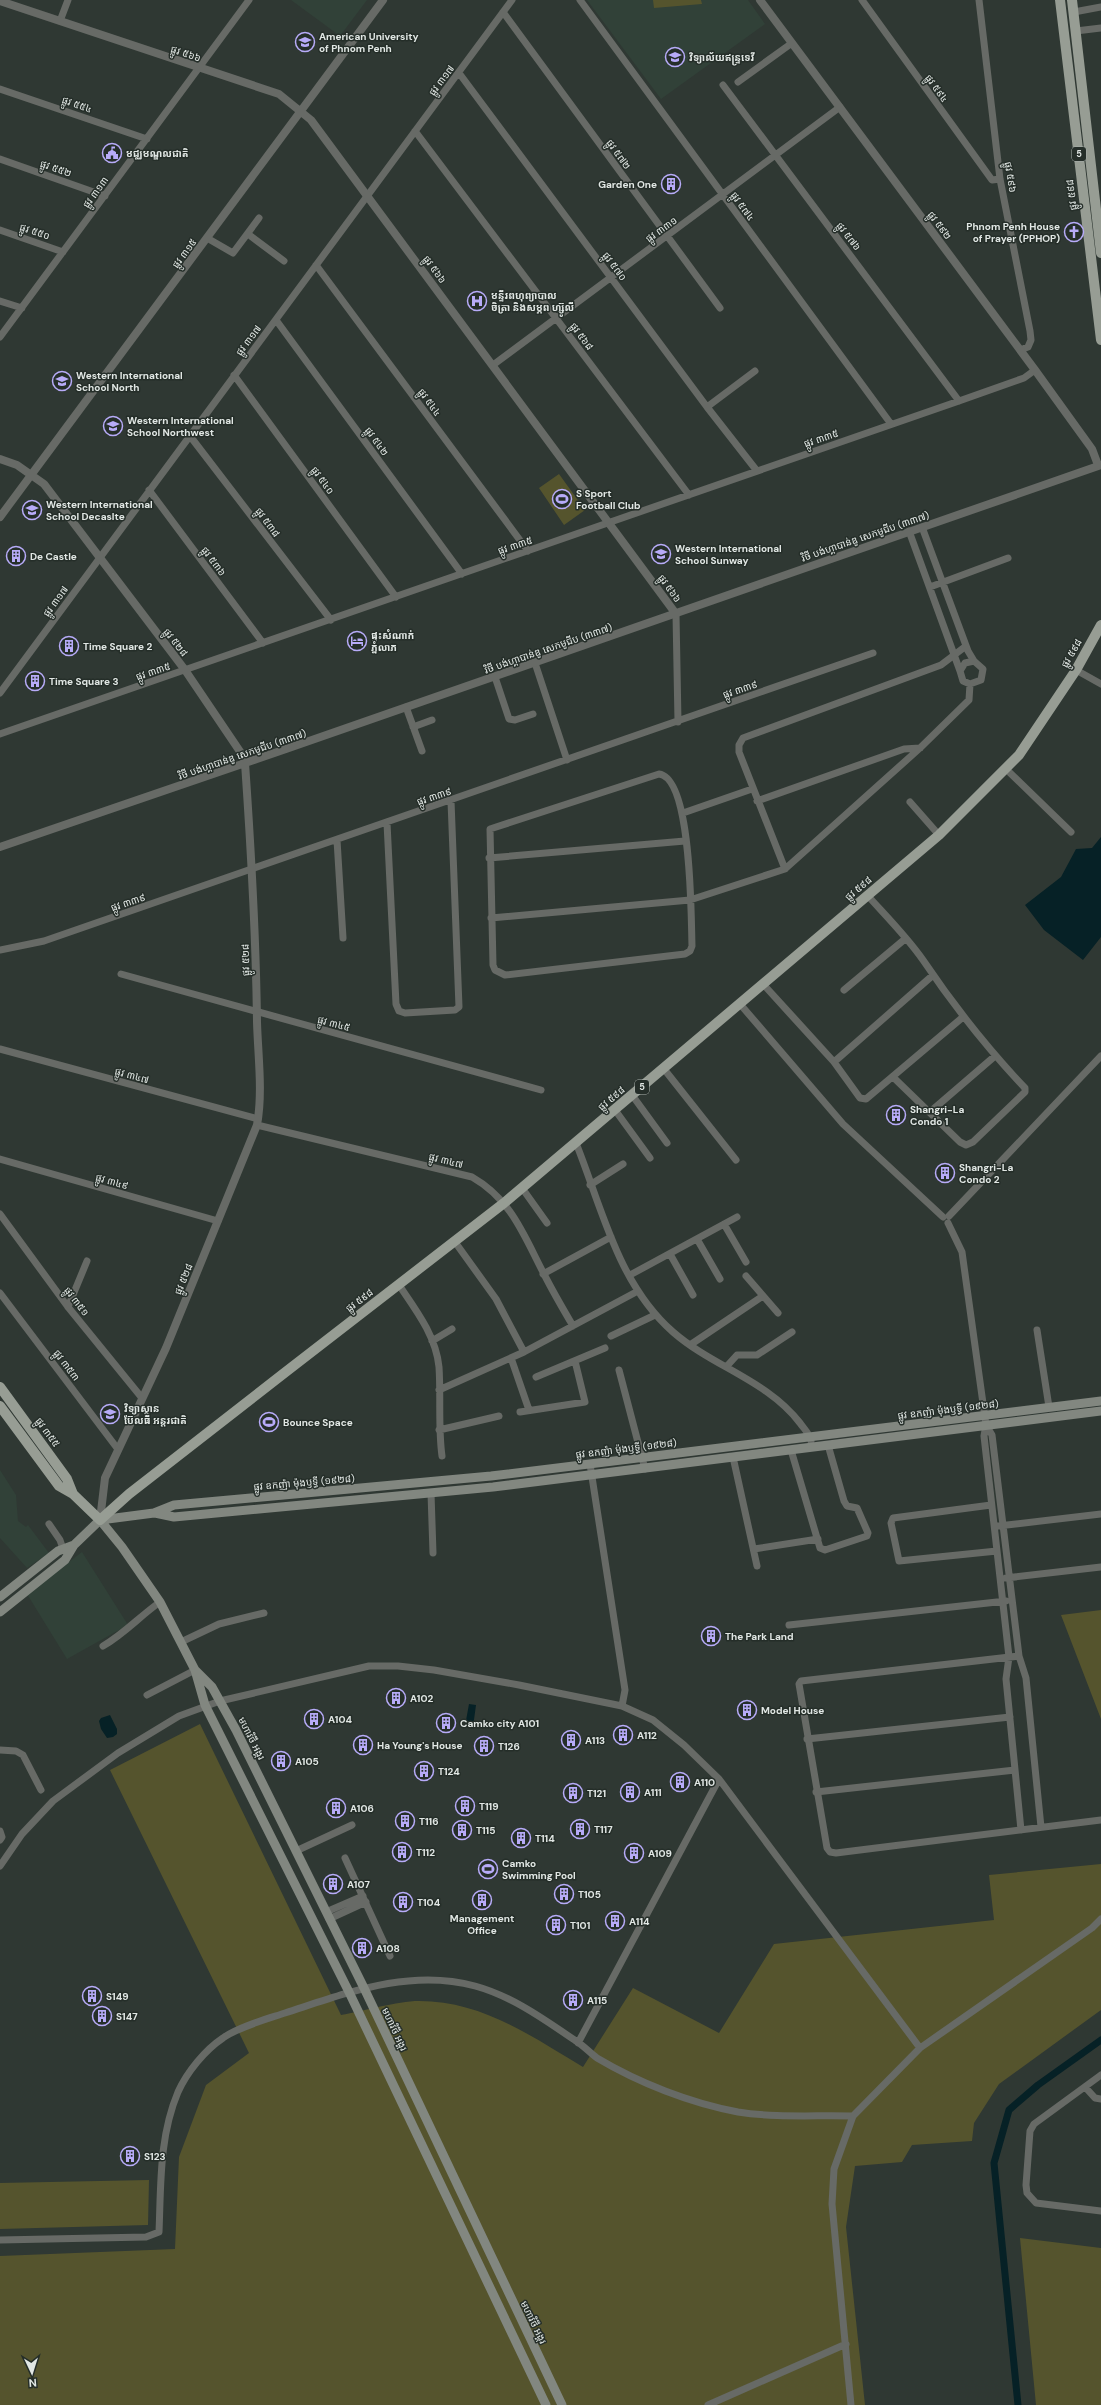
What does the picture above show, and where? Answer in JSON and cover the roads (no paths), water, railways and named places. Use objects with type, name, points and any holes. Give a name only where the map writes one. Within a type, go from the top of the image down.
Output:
[{"type":"main road","name":"ផ្លូវ ៥៩៨","points":[[1060,0],[1101,252]]},
{"type":"main road","name":"ផ្លូវ ៥៩៨","points":[[1072,0],[1094,208],[1101,340]]},
{"type":"main road","name":"ផ្លូវ ៥៩៨","points":[[100,1520],[129,1494],[399,1286],[504,1203],[939,835],[1019,755],[1076,670],[1101,625]]},
{"type":"main road","name":"ផ្លូវ ៣៥៥","points":[[0,1387],[67,1478],[73,1494]]},
{"type":"main road","name":"ផ្លូវ ឧកញ៉ា ម៉ុងឫទ្ធី (១៩២៨)","points":[[100,1520],[154,1513],[174,1505],[458,1479],[1101,1401]]},
{"type":"main road","name":"ផ្លូវ ៣៥៥","points":[[0,1406],[59,1486],[73,1494],[100,1520]]},
{"type":"main road","name":"ផ្លូវ ឧកញ៉ា ម៉ុងឫទ្ធី (១៩២៨)","points":[[154,1513],[174,1517],[459,1490],[645,1469],[1101,1411]]},
{"type":"main road","points":[[458,1479],[459,1490]]},
{"type":"main road","points":[[0,1612],[65,1560],[74,1545],[100,1520]]},
{"type":"main road","name":"មហាវិថី អង្គរ","points":[[100,1520],[122,1546],[160,1602],[181,1642],[195,1670],[205,1705],[348,1992],[546,2405]]},
{"type":"main road","points":[[0,1597],[58,1551],[74,1545]]},
{"type":"main road","name":"មហាវិថី អង្គរ","points":[[195,1670],[212,1687],[220,1700],[296,1851],[364,1988],[562,2405]]},
{"type":"main road","points":[[479,2267],[493,2261]]},
{"type":"street","points":[[60,22],[68,0]]},
{"type":"street","name":"ផ្លូវ ៣១៣","points":[[0,337],[248,0]]},
{"type":"street","name":"ផ្លូវ ៣១៥","points":[[0,517],[207,238],[300,109],[383,0]]},
{"type":"street","name":"ផ្លូវ ៣១៧","points":[[0,693],[512,0]]},
{"type":"street","name":"ផ្លូវ ៥៧៤","points":[[580,0],[722,196],[891,424]]},
{"type":"street","name":"ផ្លូវ ៥៩២","points":[[760,0],[1035,370],[1092,449],[1100,465]]},
{"type":"street","name":"ផ្លូវ ៥៩៤","points":[[862,0],[992,180],[1000,179]]},
{"type":"street","name":"ផ្លូវ ៥៩៦","points":[[979,0],[1000,179],[1030,331],[1028,347],[1020,350]]},
{"type":"street","name":"ផ្លូវ ៥៦៦","points":[[0,1],[280,94],[300,109],[311,120],[610,522],[676,614],[678,722]]},
{"type":"street","points":[[1074,12],[1101,7]]},
{"type":"street","name":"ផ្លូវ ៥៧២","points":[[503,12],[720,308]]},
{"type":"street","points":[[1076,31],[1101,28]]},
{"type":"street","points":[[738,82],[792,44]]},
{"type":"street","name":"ផ្លូវ ៥៧០","points":[[459,72],[707,407],[757,471]]},
{"type":"street","name":"ផ្លូវ ៥៧៦","points":[[723,85],[775,157],[869,279],[959,401]]},
{"type":"street","name":"ផ្លូវ ៥៥៤","points":[[0,89],[147,139]]},
{"type":"street","name":"ផ្លូវ ៣៣១","points":[[493,365],[775,157],[840,107]]},
{"type":"street","name":"ផ្លូវ ៥៦៨","points":[[415,131],[689,495]]},
{"type":"street","name":"ផ្លូវ ៥៥២","points":[[0,159],[105,196]]},
{"type":"street","points":[[207,238],[233,253],[259,218]]},
{"type":"street","name":"ផ្លូវ ៥៥០","points":[[0,230],[63,252]]},
{"type":"street","points":[[248,234],[284,261]]},
{"type":"street","name":"ផ្លូវ ៥៤៤","points":[[316,265],[528,551]]},
{"type":"street","points":[[0,300],[22,308]]},
{"type":"street","name":"ផ្លូវ ៥៤២","points":[[276,320],[462,574]]},
{"type":"street","name":"ផ្លូវ ៣៣៥","points":[[0,734],[959,401],[1024,378],[1035,370]]},
{"type":"street","points":[[707,407],[755,371]]},
{"type":"street","name":"ផ្លូវ ៥៤០","points":[[234,375],[396,596]]},
{"type":"street","name":"ផ្លូវ ៥៣៨","points":[[190,436],[331,620]]},
{"type":"street","name":"ផ្លូវ ៥២៨","points":[[0,459],[17,465],[33,474],[44,484],[185,670],[241,753],[245,763],[252,869],[257,1012],[258,1122],[166,1348],[117,1448],[105,1478],[100,1520]]},
{"type":"street","name":"វិថី បង់ហ្គាបាន់ឌូ សេកមូជីប (៣៣៧)","points":[[0,846],[406,708],[1100,465]]},
{"type":"street","name":"ផ្លូវ ៥៣៦","points":[[150,490],[263,643]]},
{"type":"street","points":[[909,531],[960,671],[961,678],[970,684],[978,682],[983,676],[981,665],[974,661],[966,646],[922,527]]},
{"type":"street","points":[[930,587],[1008,558]]},
{"type":"street","points":[[785,869],[757,802],[739,752],[739,745],[743,738],[941,665],[966,646]]},
{"type":"street","name":"ផ្លូវ ៣៣៩","points":[[0,950],[44,942],[873,653]]},
{"type":"street","points":[[960,671],[965,663],[974,661]]},
{"type":"street","points":[[535,663],[567,760]]},
{"type":"street","points":[[1076,670],[1101,684]]},
{"type":"street","points":[[495,677],[509,719],[515,720],[533,714]]},
{"type":"street","points":[[491,918],[690,900],[785,869],[920,748],[969,700],[970,684]]},
{"type":"street","points":[[406,708],[422,751]]},
{"type":"street","points":[[413,728],[432,720]]},
{"type":"street","points":[[757,802],[904,749],[920,748]]},
{"type":"street","points":[[1006,769],[1072,832]]},
{"type":"street","points":[[659,774],[665,774],[672,782],[683,813],[690,900],[692,946],[690,951],[685,954],[505,975],[499,973],[493,965],[489,858],[489,833],[492,827],[659,774]]},
{"type":"street","points":[[683,813],[752,789]]},
{"type":"street","points":[[387,822],[396,1004],[399,1011],[405,1013],[455,1010],[459,1007],[451,801]]},
{"type":"street","points":[[910,802],[939,835]]},
{"type":"street","points":[[337,840],[343,938]]},
{"type":"street","points":[[489,858],[686,841]]},
{"type":"street","points":[[868,896],[923,960],[932,976],[963,1017],[995,1056],[1025,1088],[1025,1092],[973,1142],[966,1145],[960,1142],[893,1077]]},
{"type":"street","points":[[844,990],[905,939]]},
{"type":"street","name":"ផ្លូវ ៣៤៥","points":[[121,974],[541,1090]]},
{"type":"street","points":[[834,1062],[932,976]]},
{"type":"street","points":[[763,984],[834,1062],[860,1098],[866,1099],[963,1017]]},
{"type":"street","points":[[740,1004],[843,1124],[947,1219],[962,1252],[985,1415],[986,1425],[984,1436],[1009,1657],[1006,1679],[1021,1830]]},
{"type":"street","name":"ផ្លូវ ៣៤៧","points":[[0,1049],[258,1122],[472,1177],[496,1192],[527,1236],[543,1274],[573,1326]]},
{"type":"street","points":[[930,1112],[995,1056]]},
{"type":"street","points":[[947,1219],[1101,1056]]},
{"type":"street","points":[[664,1069],[736,1160]]},
{"type":"street","points":[[632,1095],[667,1143]]},
{"type":"street","points":[[615,1110],[650,1158]]},
{"type":"street","points":[[576,1143],[590,1185],[611,1237],[638,1291],[655,1315],[690,1345],[778,1399],[810,1436],[811,1447]]},
{"type":"street","name":"ផ្លូវ ៣៤៩","points":[[0,1159],[218,1221]]},
{"type":"street","points":[[590,1185],[623,1164]]},
{"type":"street","points":[[522,1188],[547,1223]]},
{"type":"street","name":"ផ្លូវ ៣៥១","points":[[0,1214],[68,1307],[142,1398]]},
{"type":"street","points":[[630,1275],[737,1217]]},
{"type":"street","points":[[724,1224],[746,1262]]},
{"type":"street","points":[[543,1274],[611,1237]]},
{"type":"street","points":[[697,1239],[720,1279]]},
{"type":"street","points":[[455,1242],[496,1299],[524,1352]]},
{"type":"street","points":[[670,1254],[693,1295]]},
{"type":"street","points":[[68,1307],[87,1261]]},
{"type":"street","points":[[746,1276],[778,1313]]},
{"type":"street","points":[[399,1286],[419,1314],[432,1341],[439,1366],[439,1430],[442,1456]]},
{"type":"street","points":[[439,1390],[524,1352],[638,1291]]},
{"type":"street","name":"ផ្លូវ ៣៥៣","points":[[0,1293],[117,1448]]},
{"type":"street","points":[[690,1345],[763,1296]]},
{"type":"street","points":[[612,1336],[655,1315]]},
{"type":"street","points":[[432,1341],[452,1329]]},
{"type":"street","points":[[1037,1330],[1049,1407]]},
{"type":"street","points":[[726,1366],[737,1355],[757,1355],[792,1332]]},
{"type":"street","points":[[536,1378],[605,1348]]},
{"type":"street","points":[[511,1358],[529,1410]]},
{"type":"street","points":[[520,1412],[586,1402],[575,1361]]},
{"type":"street","points":[[619,1370],[640,1457],[645,1469]]},
{"type":"street","points":[[439,1430],[499,1416]]},
{"type":"street","points":[[986,1425],[992,1435],[1018,1656],[1026,1678],[1041,1827]]},
{"type":"street","points":[[791,1450],[820,1548],[825,1550],[867,1536],[868,1532],[858,1508],[847,1506],[844,1501],[828,1445]]},
{"type":"street","points":[[733,1457],[757,1566]]},
{"type":"street","points":[[590,1464],[625,1690],[622,1706]]},
{"type":"street","points":[[431,1493],[433,1553]]},
{"type":"street","points":[[992,1505],[893,1518],[891,1523],[899,1561],[997,1551]]},
{"type":"street","points":[[994,1526],[1101,1514]]},
{"type":"street","points":[[49,1524],[60,1540],[63,1549]]},
{"type":"street","points":[[754,1549],[818,1539]]},
{"type":"street","points":[[1000,1579],[1101,1568]]},
{"type":"street","points":[[789,1625],[1012,1600]]},
{"type":"street","points":[[103,1646],[119,1636],[146,1612],[160,1602]]},
{"type":"street","points":[[181,1642],[219,1624],[264,1612]]},
{"type":"street","points":[[1018,1656],[801,1681],[799,1684],[807,1740],[826,1848],[833,1853],[1101,1820]]},
{"type":"street","points":[[0,1866],[22,1834],[53,1801],[118,1753],[179,1716],[205,1705],[220,1700],[348,1670],[398,1666],[514,1684],[622,1706],[653,1720],[684,1745],[719,1779],[920,2048]]},
{"type":"street","points":[[147,1695],[195,1670]]},
{"type":"street","points":[[807,1740],[1010,1717]]},
{"type":"street","points":[[0,1750],[16,1751],[23,1755],[41,1790]]},
{"type":"street","points":[[816,1792],[1015,1770]]},
{"type":"street","points":[[578,2043],[719,1779]]},
{"type":"street","points":[[296,1851],[352,1824]]},
{"type":"street","points":[[0,1831],[2,1837],[0,1840]]},
{"type":"street","points":[[346,1858],[390,1956]]},
{"type":"street","points":[[328,1916],[365,1899]]},
{"type":"street","points":[[851,2405],[833,2190],[834,2169],[853,2116],[920,2048],[1092,1928],[1101,1919]]},
{"type":"street","points":[[0,2240],[146,2237],[159,2232],[164,2138],[178,2092],[192,2069],[224,2037],[264,2020],[348,1992],[390,1982],[434,1980],[475,1986],[509,1999],[578,2043],[596,2057],[645,2083],[711,2105],[737,2112],[853,2116]]},
{"type":"street","points":[[1101,2075],[1034,2124],[1030,2131],[1027,2193],[1036,2203],[1101,2211]]},
{"type":"street","points":[[1085,2087],[1095,2098],[1101,2099]]},
{"type":"street","points":[[708,2405],[846,2344]]},
{"type":"water","points":[[1101,837],[1101,937],[1083,960],[1044,930],[1025,905],[1061,877],[1076,849],[1092,848]]},
{"type":"water","points":[[469,1704],[476,1705],[473,1727],[465,1726]]},
{"type":"water","points":[[110,1715],[117,1729],[117,1734],[113,1737],[107,1738],[101,1729],[99,1721],[101,1718]]},
{"type":"waterway","points":[[1018,2405],[994,2163],[1009,2110],[1038,2085],[1101,2040]]},
{"type":"place","name":"American University of Phnom Penh","points":[[305,42]]},
{"type":"place","name":"វិទ្យាល័យឥន្រ្ទទេវី","points":[[675,57]]},
{"type":"place","name":"មជ្ឈមណ្ឌលជាតិ","points":[[112,153]]},
{"type":"place","name":"Garden One","points":[[671,184]]},
{"type":"place","name":"Phnom Penh House of Prayer (PPHOP)","points":[[1074,232]]},
{"type":"place","name":"មន្ទីរពហុព្យាបាល ចិត្រា និងសម្ភព ហ្ស៊ូលី","points":[[477,301]]},
{"type":"place","name":"Western International School North","points":[[62,381]]},
{"type":"place","name":"Western International School Northwest","points":[[113,426]]},
{"type":"place","name":"S Sport Football Club","points":[[562,499]]},
{"type":"place","name":"Western International School Decaslte","points":[[32,510]]},
{"type":"place","name":"Western International School Sunway","points":[[661,554]]},
{"type":"place","name":"De Castle","points":[[16,556]]},
{"type":"place","name":"ផ្ទះសំណាក់ ភ្នំលាភ","points":[[357,641]]},
{"type":"place","name":"Time Square 2","points":[[69,646]]},
{"type":"place","name":"Time Square 3","points":[[35,681]]},
{"type":"place","name":"Shangri-La Condo 1","points":[[896,1115]]},
{"type":"place","name":"Shangri-La Condo 2","points":[[945,1173]]},
{"type":"place","name":"វិទ្យាស្ថាន ប៊ែលធី អន្ដរជាតិ","points":[[110,1414]]},
{"type":"place","name":"Bounce Space","points":[[269,1422]]},
{"type":"place","name":"The Park Land","points":[[711,1636]]},
{"type":"place","name":"A102","points":[[396,1698]]},
{"type":"place","name":"Model House","points":[[747,1710]]},
{"type":"place","name":"A104","points":[[314,1719]]},
{"type":"place","name":"Camko city A101","points":[[446,1723]]},
{"type":"place","name":"A112","points":[[623,1735]]},
{"type":"place","name":"A113","points":[[571,1740]]},
{"type":"place","name":"Ha Young's House","points":[[363,1745]]},
{"type":"place","name":"T126","points":[[484,1746]]},
{"type":"place","name":"A105","points":[[281,1761]]},
{"type":"place","name":"T124","points":[[424,1771]]},
{"type":"place","name":"A110","points":[[680,1782]]},
{"type":"place","name":"A111","points":[[630,1792]]},
{"type":"place","name":"T121","points":[[573,1793]]},
{"type":"place","name":"T119","points":[[465,1806]]},
{"type":"place","name":"A106","points":[[336,1808]]},
{"type":"place","name":"T116","points":[[405,1821]]},
{"type":"place","name":"T117","points":[[580,1829]]},
{"type":"place","name":"T115","points":[[462,1830]]},
{"type":"place","name":"T114","points":[[521,1838]]},
{"type":"place","name":"T112","points":[[402,1852]]},
{"type":"place","name":"A109","points":[[634,1853]]},
{"type":"place","name":"Camko Swimming Pool","points":[[488,1869]]},
{"type":"place","name":"A107","points":[[333,1884]]},
{"type":"place","name":"T105","points":[[564,1894]]},
{"type":"place","name":"Management Office","points":[[482,1900]]},
{"type":"place","name":"T104","points":[[403,1902]]},
{"type":"place","name":"A114","points":[[615,1921]]},
{"type":"place","name":"T101","points":[[556,1925]]},
{"type":"place","name":"A108","points":[[362,1948]]},
{"type":"place","name":"S149","points":[[92,1996]]},
{"type":"place","name":"A115","points":[[573,2000]]},
{"type":"place","name":"S147","points":[[102,2016]]},
{"type":"place","name":"S123","points":[[130,2156]]}]
